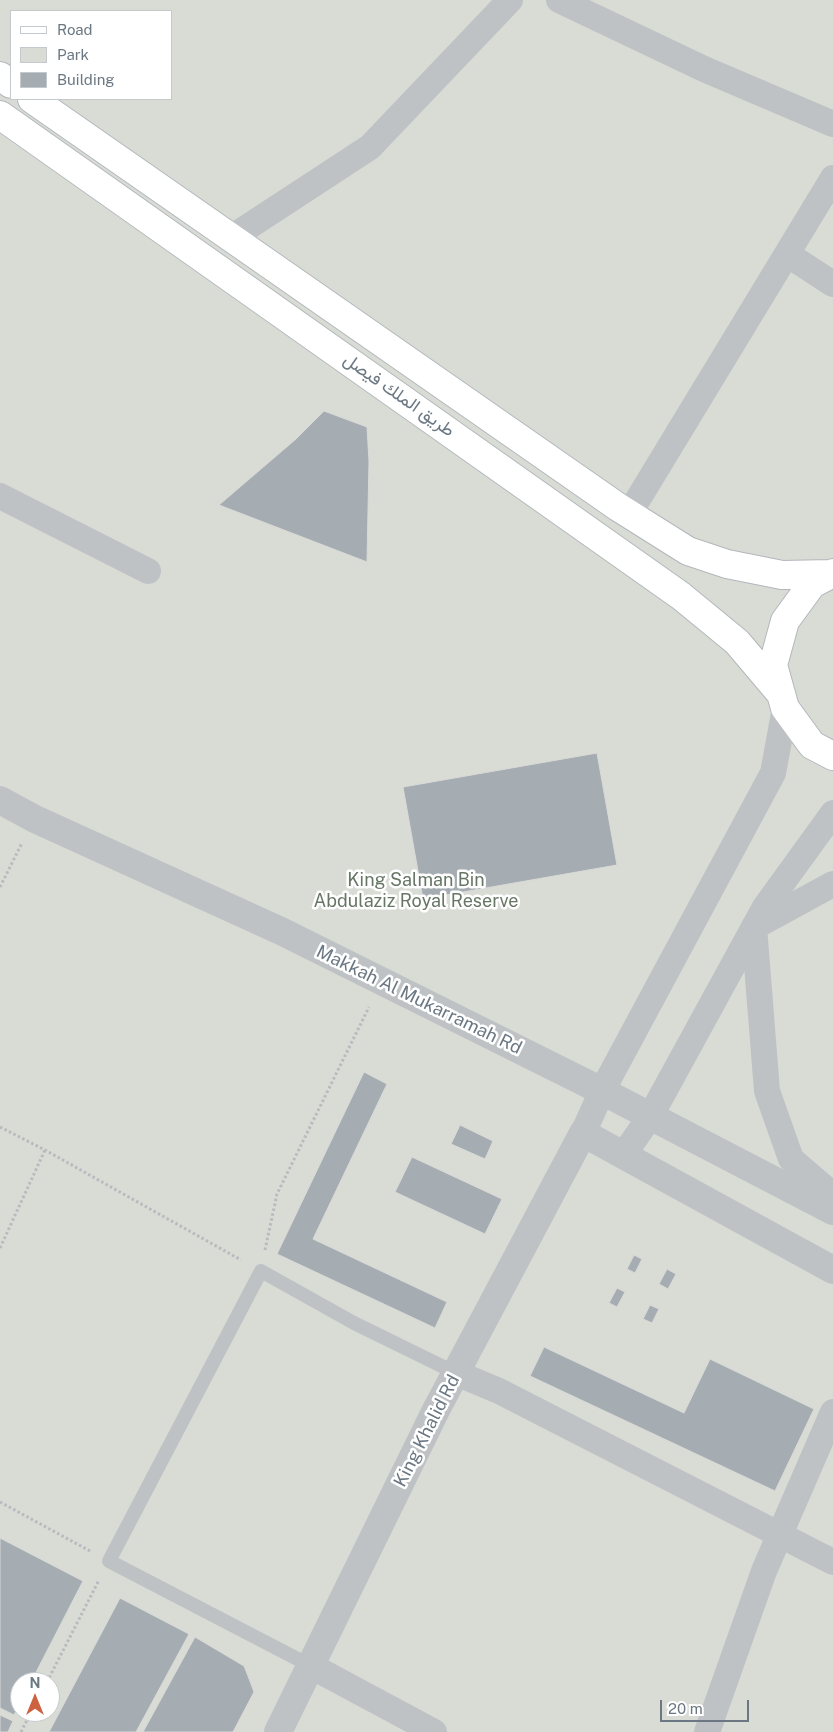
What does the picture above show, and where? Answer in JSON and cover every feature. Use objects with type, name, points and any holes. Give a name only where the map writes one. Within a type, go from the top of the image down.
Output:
[{"type":"main road","name":"طريق الملك فيصل","points":[[33,100],[629,514],[688,551],[727,564],[782,575],[832,573]]},
{"type":"main road","name":"طريق الملك فيصل","points":[[0,115],[681,596],[737,642],[783,701],[812,745],[833,756]]},
{"type":"main road","points":[[783,701],[773,665],[785,621],[812,584],[832,573]]},
{"type":"street","points":[[231,238],[370,147],[510,0]]},
{"type":"street","points":[[559,0],[704,69],[833,124]]},
{"type":"street","points":[[629,514],[833,178]]},
{"type":"street","points":[[787,254],[833,284]]},
{"type":"street","points":[[0,496],[148,571]]},
{"type":"street","points":[[783,701],[773,773],[602,1091],[583,1133],[833,1270]]},
{"type":"street","name":"Makkah Al Mukarramah Rd","points":[[0,800],[282,932],[602,1091],[650,1118],[833,1211]]},
{"type":"street","points":[[624,1154],[650,1118],[765,907],[833,813]]},
{"type":"street","points":[[754,927],[833,884]]},
{"type":"street","points":[[754,927],[767,1091],[791,1159],[833,1195]]},
{"type":"street","name":"King Khalid Rd","points":[[278,1732],[456,1373],[583,1133]]},
{"type":"street","points":[[456,1373],[499,1391],[833,1562]]},
{"type":"street","points":[[707,1732],[764,1571],[833,1412]]},
{"type":"street","points":[[311,1666],[434,1732]]},
{"type":"lane","points":[[311,1666],[109,1561],[260,1271],[354,1323],[456,1373]]},
{"type":"path","points":[[0,887],[35,818]]},
{"type":"path","points":[[0,1127],[45,1150],[260,1271],[277,1194],[382,982]]},
{"type":"path","points":[[0,1248],[45,1150]]},
{"type":"path","points":[[0,1502],[109,1561],[52,1672]]},
{"type":"green space","name":"King Salman Bin Abdulaziz Royal Reserve","points":[[0,0],[833,0],[833,1732],[0,1732]]},
{"type":"building","points":[[324,411],[367,427],[369,461],[367,562],[219,505],[296,439]]},
{"type":"building","points":[[597,753],[617,865],[423,899],[403,787]]},
{"type":"building","points":[[364,1072],[387,1084],[313,1239],[447,1302],[435,1328],[277,1254]]},
{"type":"building","points":[[460,1125],[493,1141],[485,1159],[451,1144]]},
{"type":"building","points":[[412,1157],[502,1199],[485,1234],[395,1192]]},
{"type":"building","points":[[634,1255],[642,1259],[635,1273],[627,1269]]},
{"type":"building","points":[[667,1269],[676,1274],[668,1289],[659,1284]]},
{"type":"building","points":[[617,1288],[625,1292],[617,1307],[609,1303]]},
{"type":"building","points":[[650,1305],[659,1309],[652,1323],[643,1319]]},
{"type":"building","points":[[544,1347],[684,1413],[710,1359],[814,1409],[775,1491],[530,1376]]},
{"type":"building","points":[[0,1538],[83,1581],[36,1672],[10,1672],[10,1713],[0,1708]]},
{"type":"building","points":[[120,1598],[189,1634],[136,1732],[49,1732],[54,1722],[60,1722],[60,1711]]},
{"type":"building","points":[[195,1637],[244,1666],[248,1676],[254,1692],[233,1732],[143,1732]]},
{"type":"building","points":[[0,1715],[13,1722],[8,1732],[0,1732]]}]
